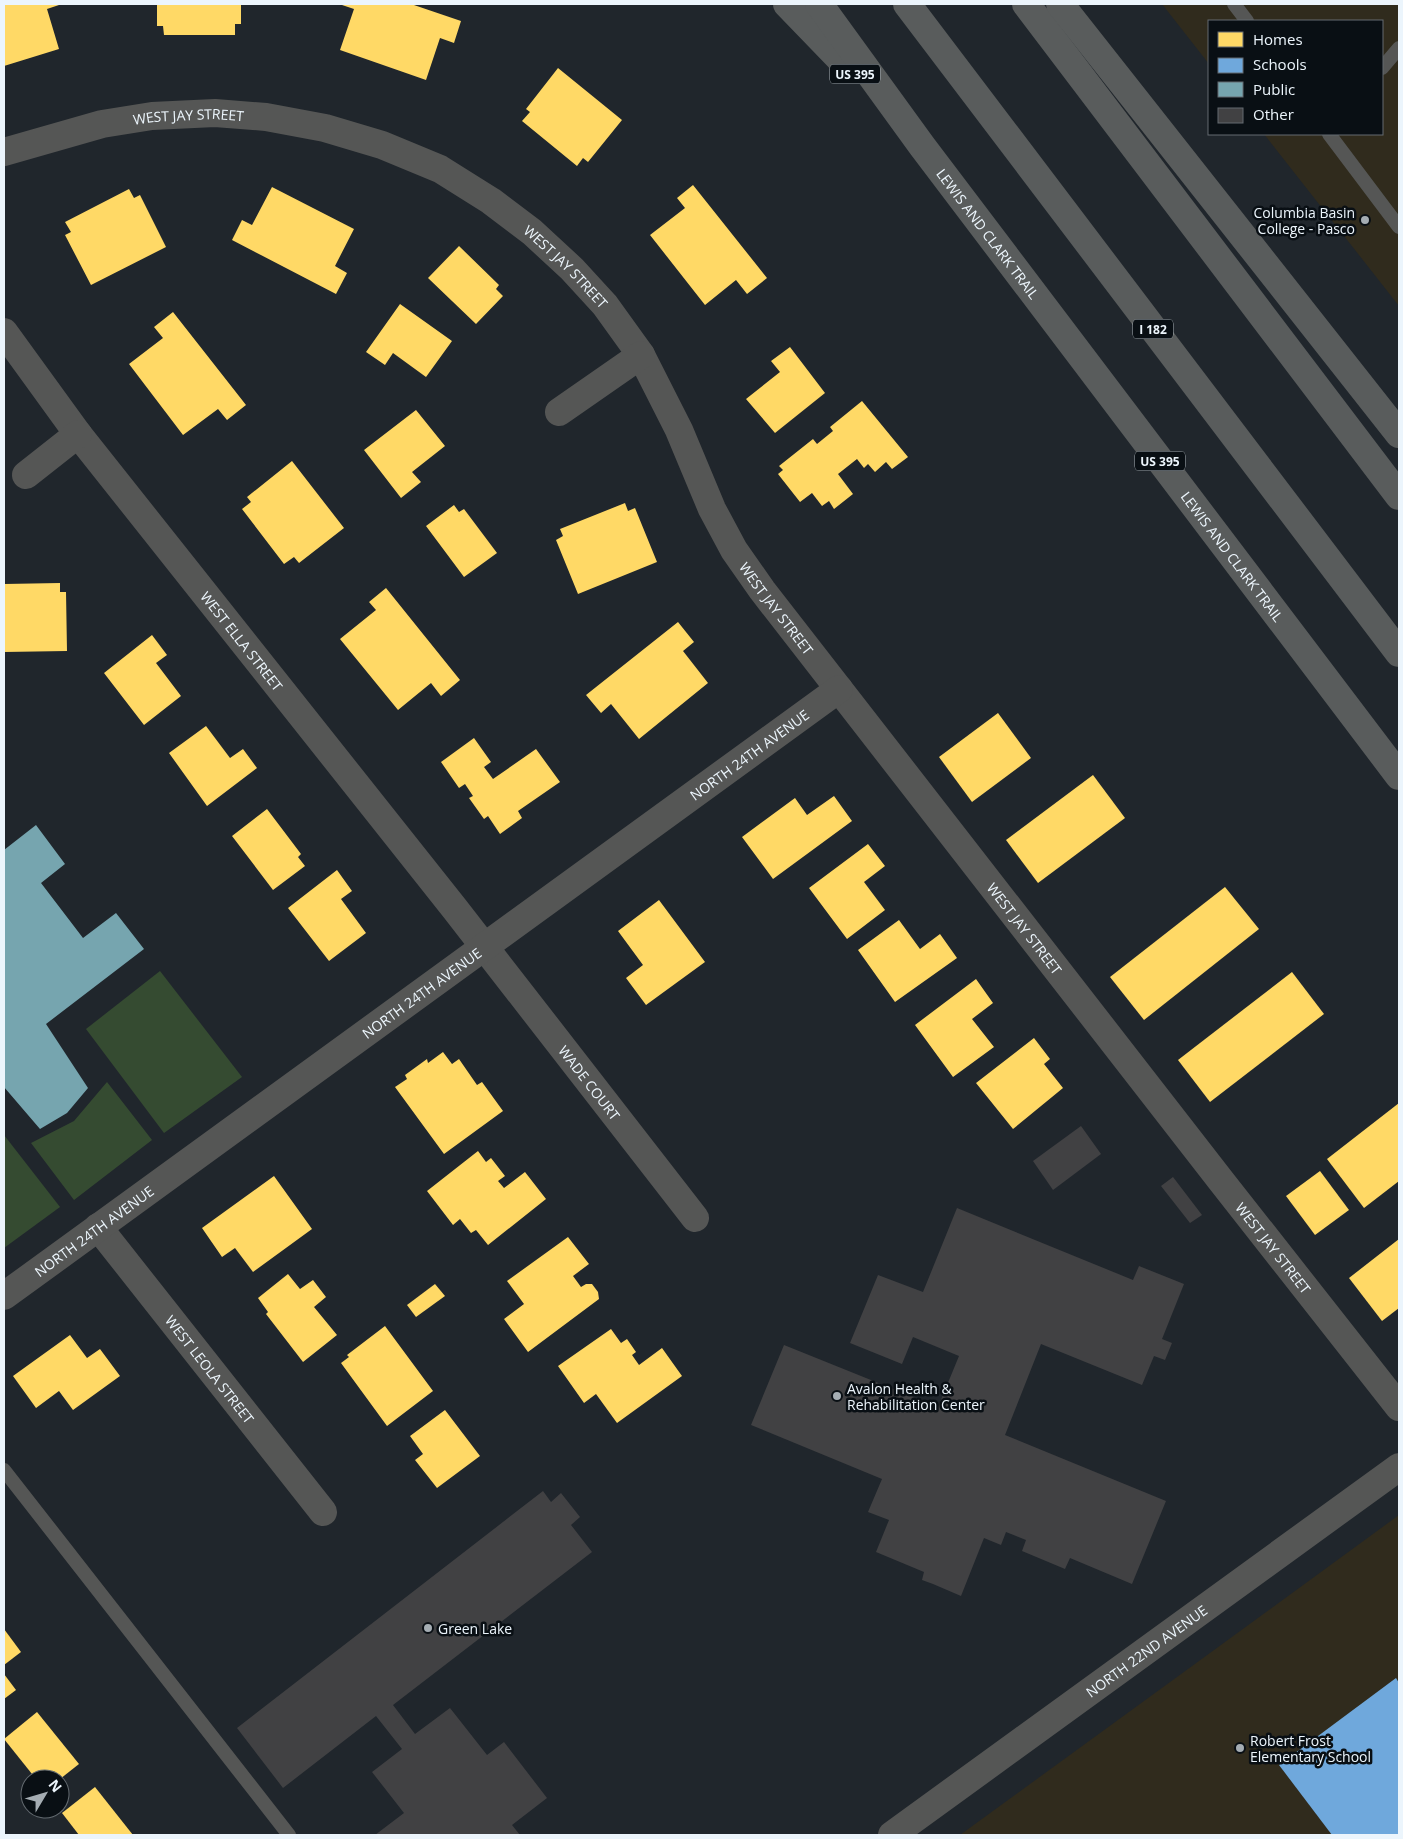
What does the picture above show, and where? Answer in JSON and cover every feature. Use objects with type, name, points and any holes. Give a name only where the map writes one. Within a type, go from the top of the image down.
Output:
[{"type":"highway","name":"US 395","points":[[787,4],[922,146]]},
{"type":"highway","points":[[819,4],[922,146]]},
{"type":"highway","name":"I 182","points":[[907,4],[1399,653]]},
{"type":"highway","points":[[1026,4],[1399,496]]},
{"type":"highway","points":[[1060,4],[1399,434]]},
{"type":"highway","name":"LEWIS AND CLARK TRAIL","points":[[922,146],[1399,776]]},
{"type":"street","name":"WEST JAY STREET","points":[[4,152],[102,124],[152,116],[215,113],[266,117],[316,127],[382,145],[440,169],[491,201],[532,232],[572,269],[604,305],[641,355],[662,394],[694,463],[712,509],[734,550],[762,590],[1399,1408]]},
{"type":"street","name":"WEST ELLA STREET","points":[[4,332],[78,434],[483,947]]},
{"type":"street","points":[[559,412],[641,355]]},
{"type":"street","points":[[26,475],[78,434]]},
{"type":"street","name":"NORTH 24TH AVENUE","points":[[4,1296],[839,689]]},
{"type":"street","name":"WADE COURT","points":[[483,947],[695,1218]]},
{"type":"street","name":"WEST LEOLA STREET","points":[[98,1227],[322,1512]]},
{"type":"street","name":"NORTH 22ND AVENUE","points":[[892,1835],[1399,1467]]},
{"type":"lane","points":[[1234,4],[1246,20]]},
{"type":"lane","points":[[1383,67],[1399,48]]},
{"type":"lane","points":[[1330,135],[1399,227]]},
{"type":"lane","points":[[4,1470],[288,1835]]},
{"type":"shaded area","name":"Columbia Basin College - Pasco","points":[[1162,4],[1399,4],[1399,306],[1265,135],[1383,135],[1383,20],[1208,20],[1208,63]]},
{"type":"shaded area","name":"Robert Frost Elementary School","points":[[1399,1515],[1399,1835],[960,1835],[1199,1661]]},
{"type":"green space","points":[[160,971],[242,1077],[164,1133],[86,1029]]},
{"type":"green space","points":[[107,1082],[152,1140],[74,1200],[31,1143],[74,1121]]},
{"type":"green space","points":[[4,1135],[60,1207],[4,1248]]},
{"type":"building: Homes","points":[[4,4],[62,4],[47,9],[59,49],[4,66]]},
{"type":"building: Homes","points":[[157,4],[241,4],[241,24],[235,24],[235,35],[164,35],[163,26],[157,26]]},
{"type":"building: Homes","points":[[342,4],[411,4],[461,21],[454,43],[440,38],[426,80],[340,50],[354,9]]},
{"type":"building: Homes","points":[[558,68],[622,120],[588,162],[583,158],[577,166],[522,121],[530,112],[526,109]]},
{"type":"building: Homes","points":[[693,185],[767,278],[747,294],[736,280],[705,305],[650,235],[685,208],[677,198]]},
{"type":"building: Homes","points":[[272,187],[354,229],[335,266],[347,273],[336,294],[232,240],[242,220],[252,225]]},
{"type":"building: Homes","points":[[129,189],[134,198],[140,195],[166,247],[91,285],[65,235],[71,232],[65,222]]},
{"type":"building: Homes","points":[[459,246],[499,285],[496,289],[503,296],[476,324],[428,278]]},
{"type":"building: Homes","points":[[400,304],[452,341],[426,377],[393,353],[385,365],[366,352]]},
{"type":"building: Homes","points":[[173,312],[246,405],[227,420],[218,409],[183,435],[129,364],[163,338],[154,327]]},
{"type":"building: Homes","points":[[790,347],[825,393],[775,433],[746,399],[780,372],[771,361]]},
{"type":"building: Homes","points":[[862,401],[908,457],[892,469],[886,462],[875,472],[868,464],[864,468],[857,459],[838,474],[853,494],[834,509],[829,501],[822,506],[812,493],[800,502],[778,474],[783,470],[779,466],[813,439],[817,444],[833,431],[830,427]]},
{"type":"building: Homes","points":[[416,410],[445,446],[412,472],[421,482],[401,498],[364,450]]},
{"type":"building: Homes","points":[[292,461],[344,528],[299,563],[294,557],[284,564],[242,509],[251,502],[247,497]]},
{"type":"building: Homes","points":[[625,503],[628,511],[635,508],[657,562],[578,594],[556,540],[563,536],[560,529]]},
{"type":"building: Homes","points":[[454,505],[459,512],[464,509],[497,553],[464,577],[426,526]]},
{"type":"building: Homes","points":[[60,583],[60,592],[66,592],[67,651],[4,652],[4,584]]},
{"type":"building: Homes","points":[[386,588],[460,680],[441,696],[431,683],[398,710],[340,639],[376,610],[369,602]]},
{"type":"building: Homes","points":[[678,622],[694,642],[683,651],[708,683],[639,739],[611,704],[601,713],[586,695]]},
{"type":"building: Homes","points":[[152,635],[167,655],[156,663],[181,696],[144,725],[104,673]]},
{"type":"building: Homes","points":[[998,713],[1031,758],[972,802],[939,757]]},
{"type":"building: Homes","points":[[206,726],[230,758],[243,749],[257,768],[207,806],[169,753]]},
{"type":"building: Homes","points":[[474,738],[491,762],[484,767],[493,779],[536,749],[560,782],[518,811],[522,818],[500,834],[488,816],[484,819],[469,798],[473,796],[465,784],[459,788],[441,762]]},
{"type":"building: Homes","points":[[1093,775],[1125,818],[1038,883],[1006,840]]},
{"type":"building: Homes","points":[[834,796],[852,821],[773,879],[742,837],[795,798],[807,815]]},
{"type":"building: Homes","points":[[267,809],[301,854],[298,857],[305,866],[273,890],[232,836]]},
{"type":"building: Homes","points":[[868,844],[885,866],[864,882],[885,910],[847,939],[809,888]]},
{"type":"building: Homes","points":[[337,870],[352,891],[341,899],[366,933],[329,961],[288,908]]},
{"type":"building: Homes","points":[[1225,887],[1259,929],[1144,1020],[1110,977]]},
{"type":"building: Homes","points":[[659,900],[705,962],[646,1005],[626,978],[643,965],[618,931]]},
{"type":"building: Homes","points":[[899,920],[920,949],[940,934],[957,958],[895,1002],[858,950]]},
{"type":"building: Homes","points":[[1292,972],[1324,1014],[1210,1102],[1178,1060]]},
{"type":"building: Homes","points":[[976,979],[993,1003],[972,1019],[994,1047],[953,1077],[915,1025]]},
{"type":"building: Homes","points":[[1034,1038],[1050,1059],[1044,1064],[1063,1088],[1013,1129],[976,1083]]},
{"type":"building: Homes","points":[[443,1052],[452,1064],[459,1059],[477,1085],[482,1082],[503,1111],[444,1154],[395,1087],[407,1079],[405,1075],[427,1059],[428,1063]]},
{"type":"building: Homes","points":[[1399,1103],[1399,1181],[1364,1208],[1327,1159]]},
{"type":"building: Homes","points":[[478,1151],[486,1162],[491,1158],[505,1176],[498,1181],[504,1188],[525,1172],[546,1199],[488,1245],[476,1230],[471,1233],[460,1219],[453,1225],[427,1191]]},
{"type":"building: Homes","points":[[1320,1171],[1349,1210],[1315,1235],[1286,1196]]},
{"type":"building: Homes","points":[[274,1176],[312,1229],[253,1272],[235,1248],[222,1257],[202,1228]]},
{"type":"building: Homes","points":[[568,1237],[589,1264],[573,1276],[581,1287],[586,1284],[592,1284],[598,1292],[599,1299],[528,1352],[504,1319],[524,1304],[507,1281]]},
{"type":"building: Homes","points":[[1399,1239],[1399,1308],[1382,1321],[1349,1278]]},
{"type":"building: Homes","points":[[288,1274],[300,1289],[313,1280],[326,1297],[314,1307],[337,1335],[303,1362],[266,1314],[268,1312],[258,1298]]},
{"type":"building: Homes","points":[[435,1284],[445,1296],[416,1317],[407,1305]]},
{"type":"building: Homes","points":[[385,1326],[433,1391],[387,1426],[341,1363],[349,1357],[347,1355]]},
{"type":"building: Homes","points":[[611,1329],[621,1343],[627,1339],[636,1352],[632,1355],[639,1365],[662,1348],[682,1376],[617,1423],[596,1394],[584,1403],[558,1366]]},
{"type":"building: Homes","points":[[70,1335],[87,1358],[100,1349],[120,1376],[73,1410],[59,1391],[36,1408],[13,1376]]},
{"type":"building: Homes","points":[[445,1410],[480,1456],[437,1488],[415,1460],[423,1454],[410,1436]]},
{"type":"building: Homes","points":[[4,1629],[21,1652],[4,1665]]},
{"type":"building: Homes","points":[[4,1674],[16,1690],[4,1699]]},
{"type":"building: Homes","points":[[37,1712],[79,1764],[70,1771],[70,1769],[28,1769],[4,1739]]},
{"type":"building: Homes","points":[[95,1787],[133,1835],[79,1835],[67,1819],[70,1819],[70,1807]]},
{"type":"building: Schools","points":[[1396,1678],[1399,1683],[1399,1835],[1332,1835],[1279,1765]]},
{"type":"building: Public","points":[[36,825],[65,864],[41,883],[83,938],[116,913],[144,949],[46,1024],[88,1088],[67,1113],[40,1129],[4,1087],[4,850]]},
{"type":"building: Other","points":[[1081,1126],[1101,1154],[1053,1190],[1033,1161]]},
{"type":"building: Other","points":[[1173,1177],[1202,1215],[1190,1223],[1161,1186]]},
{"type":"building: Other","name":"Avalon Health & Rehabilitation Center","points":[[957,1208],[1133,1280],[1139,1266],[1184,1284],[1162,1339],[1172,1343],[1165,1360],[1154,1356],[1142,1385],[1041,1344],[1005,1435],[1166,1501],[1132,1584],[1070,1558],[1065,1569],[1022,1551],[1026,1540],[1006,1532],[1001,1545],[984,1538],[961,1596],[922,1580],[924,1572],[876,1552],[889,1520],[868,1512],[882,1479],[751,1425],[784,1345],[938,1407],[959,1356],[913,1337],[902,1364],[850,1343],[878,1275],[923,1292]]},
{"type":"building: Other","name":"Green Lake","points":[[543,1491],[551,1502],[561,1493],[580,1517],[571,1525],[592,1552],[393,1705],[415,1734],[450,1708],[487,1755],[504,1742],[547,1798],[512,1825],[520,1835],[375,1835],[404,1813],[372,1772],[402,1749],[376,1716],[283,1788],[237,1728]]},
{"type":"place","name":"Columbia Basin College - Pasco","points":[[1365,220]]},
{"type":"place","name":"Avalon Health & Rehabilitation Center","points":[[837,1396]]},
{"type":"place","name":"Green Lake","points":[[428,1628]]},
{"type":"place","name":"Robert Frost Elementary School","points":[[1240,1748]]}]
